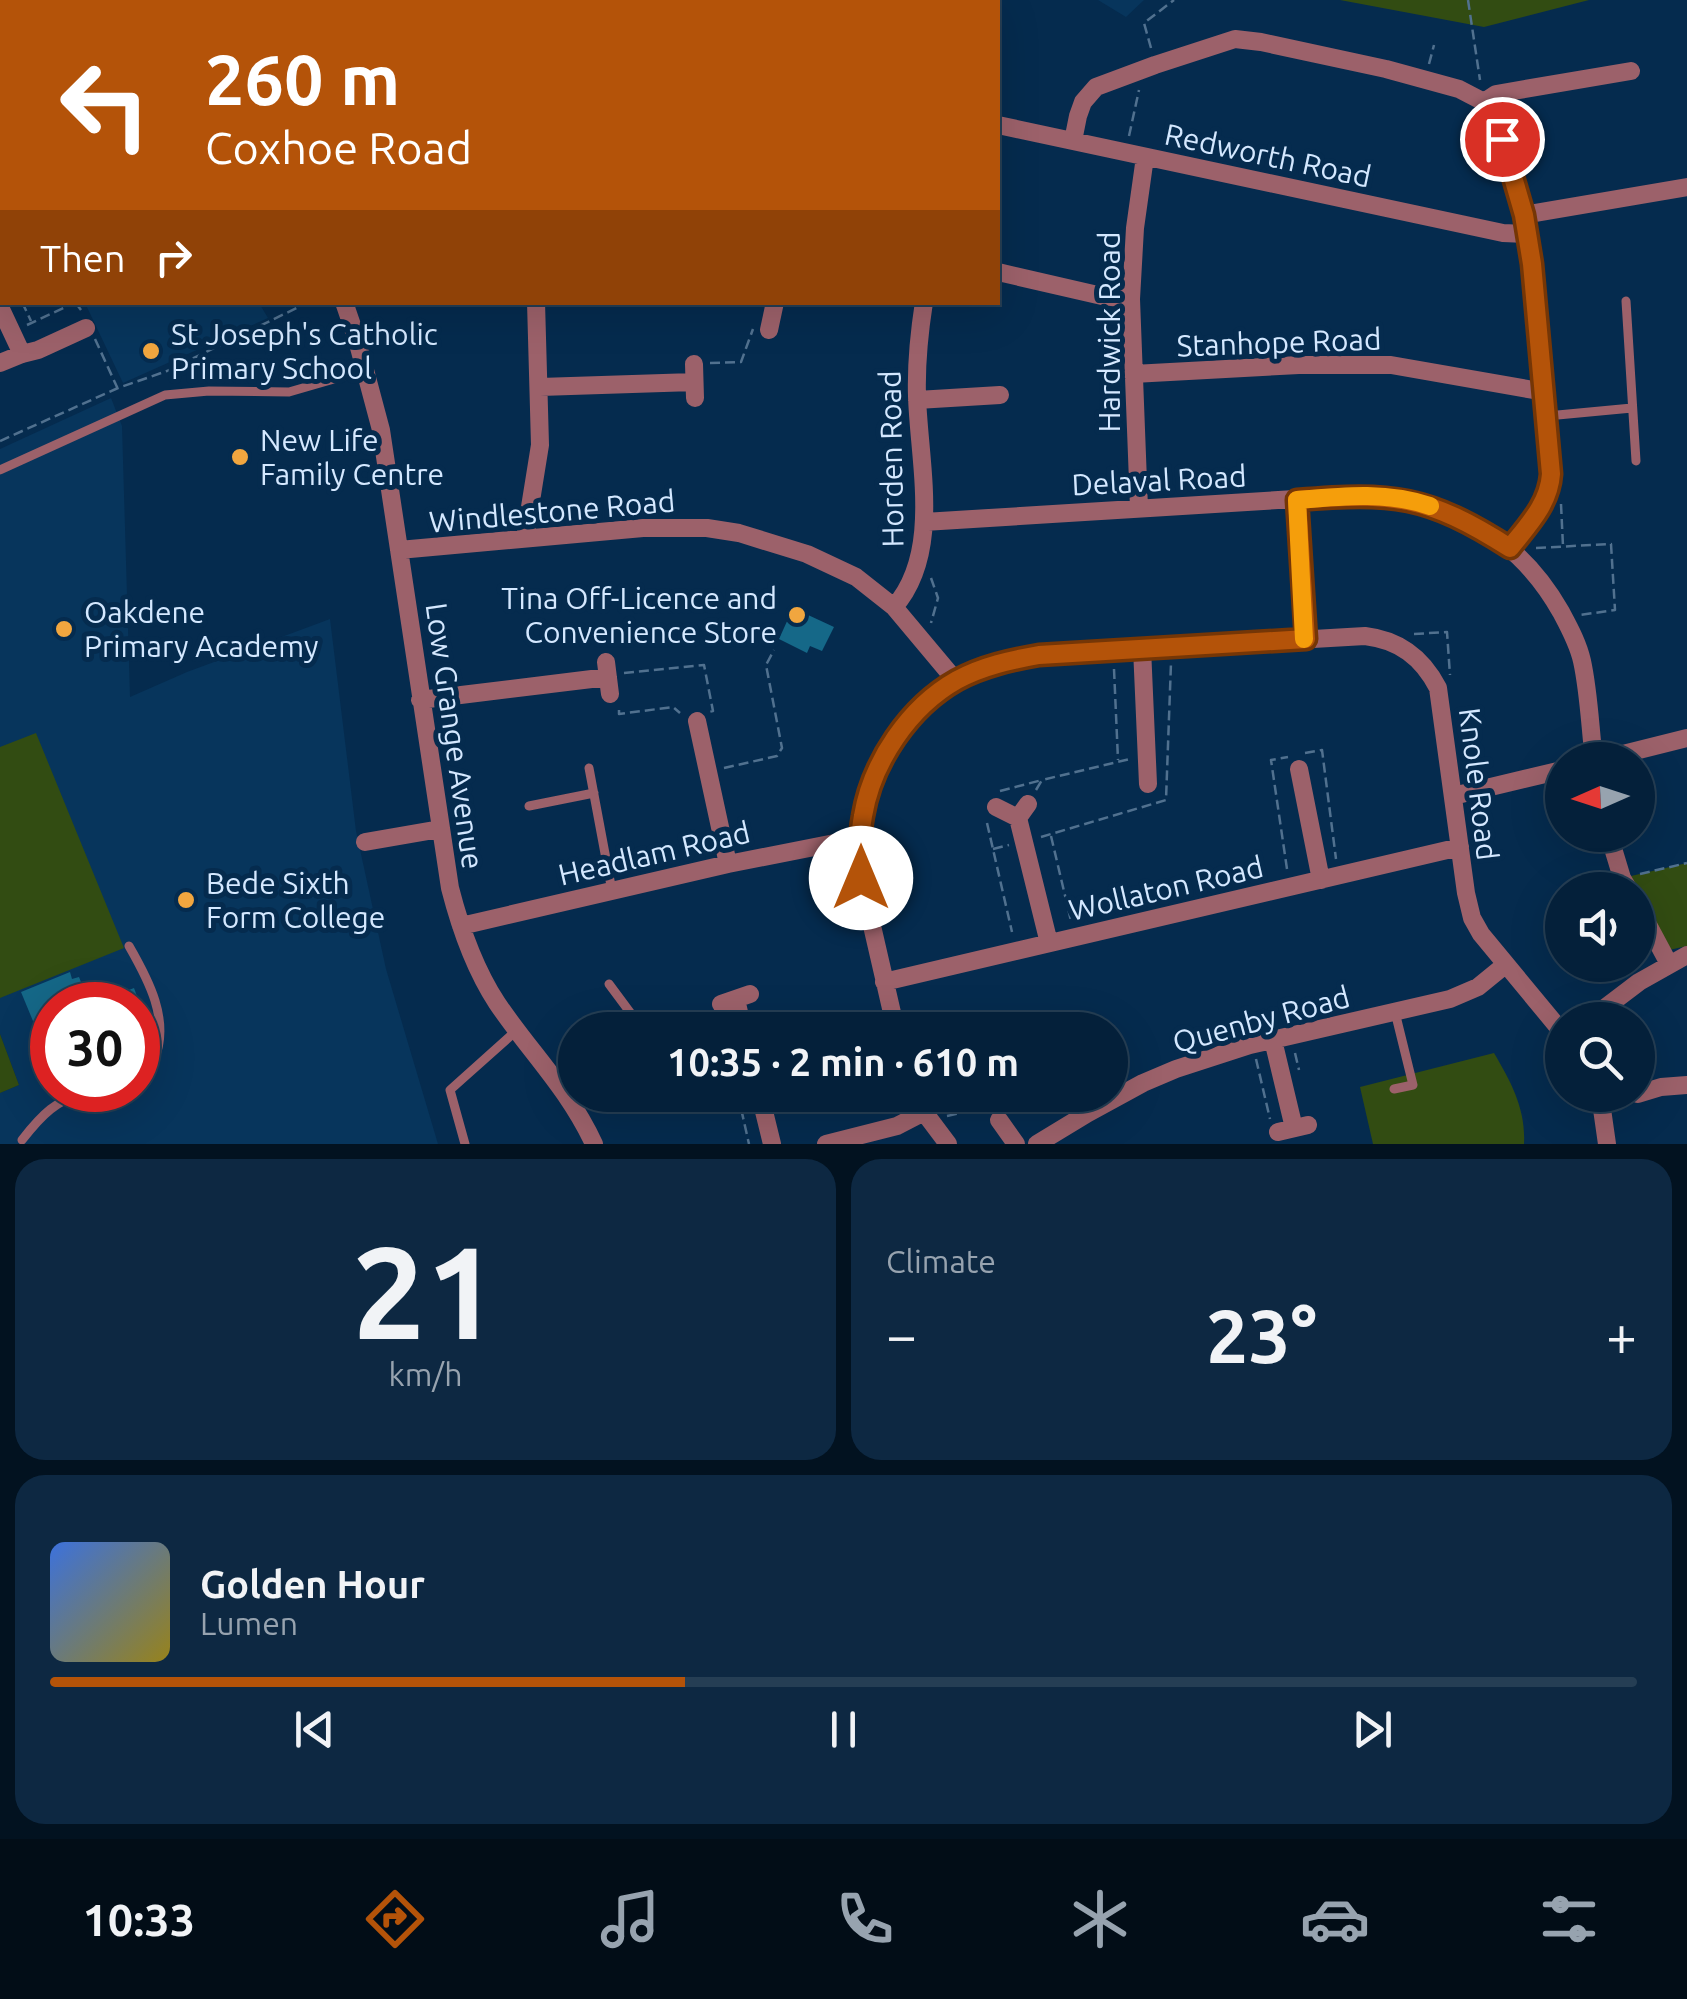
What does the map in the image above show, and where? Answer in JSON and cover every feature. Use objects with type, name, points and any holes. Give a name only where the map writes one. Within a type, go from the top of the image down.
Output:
[{"type":"street","points":[[1073,141],[1078,116],[1089,94],[1107,82],[1235,39],[1386,69],[1459,88],[1484,102],[1502,139],[1528,234],[1551,474],[1544,504],[1510,548]]},
{"type":"street","points":[[1484,102],[1496,94],[1631,70]]},
{"type":"street","name":"Redworth Road","points":[[1000,125],[1502,234],[1528,234]]},
{"type":"street","name":"Hardwick Road","points":[[1139,508],[1131,299],[1145,157]]},
{"type":"street","points":[[1524,215],[1687,188]]},
{"type":"street","points":[[1000,272],[1131,299]]},
{"type":"street","name":"Low Grange Avenue","points":[[345,305],[381,430],[450,888],[473,956],[496,1002],[558,1083]]},
{"type":"street","points":[[524,538],[539,463],[541,428],[536,305]]},
{"type":"street","points":[[773,331],[774,305]]},
{"type":"street","name":"Horden Road","points":[[894,607],[907,593],[920,560],[924,522],[917,400],[918,336],[923,305]]},
{"type":"street","points":[[0,308],[22,354]]},
{"type":"street","points":[[0,363],[38,350],[87,324]]},
{"type":"street","name":"Stanhope Road","points":[[1133,374],[1300,365],[1391,365],[1545,392]]},
{"type":"street","points":[[540,388],[694,381]]},
{"type":"street","points":[[917,400],[1000,395]]},
{"type":"street","name":"Delaval Road","points":[[924,522],[1376,496],[1411,500],[1446,511],[1510,548],[1537,576],[1564,617],[1582,660],[1594,742]]},
{"type":"street","points":[[1297,500],[1306,639]]},
{"type":"street","name":"Windlestone Road","points":[[399,550],[676,526],[763,538],[856,577],[894,607],[956,681]]},
{"type":"street","points":[[892,1012],[861,878],[863,812],[870,788],[902,727],[956,681],[1005,661],[1039,655],[1365,636],[1395,643]]},
{"type":"street","name":"Knole Road","points":[[1395,643],[1419,659],[1438,688],[1472,918],[1545,1012]]},
{"type":"street","points":[[1142,648],[1148,784]]},
{"type":"street","points":[[420,700],[608,677]]},
{"type":"street","points":[[696,717],[728,864]]},
{"type":"street","points":[[1655,746],[1687,738]]},
{"type":"street","points":[[1304,762],[1321,880]]},
{"type":"street","points":[[1454,796],[1545,774]]},
{"type":"street","points":[[992,804],[1023,811],[1024,842],[1049,943]]},
{"type":"street","points":[[365,842],[440,828]]},
{"type":"street","name":"Headlam Road","points":[[461,926],[728,864],[860,838]]},
{"type":"street","name":"Wollaton Road","points":[[884,982],[1460,847]]},
{"type":"street","points":[[1655,938],[1669,964]]},
{"type":"street","points":[[1613,1002],[1687,954]]},
{"type":"street","name":"Quenby Road","points":[[1036,1144],[1088,1112],[1176,1069],[1252,1044],[1460,995],[1478,987],[1505,964]]},
{"type":"street","points":[[736,999],[739,1012]]},
{"type":"street","points":[[1273,1040],[1294,1128]]},
{"type":"street","points":[[1655,1089],[1687,1085]]},
{"type":"street","name":"Low Grange Avenue","points":[[578,1112],[594,1144]]},
{"type":"street","points":[[764,1112],[772,1144]]},
{"type":"street","points":[[826,1144],[897,1126],[918,1112]]},
{"type":"street","points":[[925,1112],[948,1144]]},
{"type":"street","points":[[1603,1112],[1607,1144]]},
{"type":"street","points":[[999,1120],[1016,1144]]},
{"type":"lane","points":[[1626,301],[1636,461]]},
{"type":"lane","points":[[0,470],[164,395],[289,392],[365,370]]},
{"type":"lane","points":[[1547,416],[1632,408]]},
{"type":"lane","points":[[589,768],[612,891]]},
{"type":"lane","points":[[529,806],[594,793]]},
{"type":"lane","points":[[128,946],[149,982]]},
{"type":"lane","points":[[609,984],[630,1012]]},
{"type":"lane","points":[[1394,1089],[1413,1085],[1395,1012]]},
{"type":"lane","points":[[465,1144],[450,1090],[518,1029]]},
{"type":"lane","points":[[22,1140],[44,1112]]},
{"type":"path","points":[[1126,152],[1150,66],[1144,23],[1174,0]]},
{"type":"path","points":[[1468,0],[1484,102]]},
{"type":"path","points":[[24,305],[32,322]]},
{"type":"path","points":[[12,332],[70,305]]},
{"type":"path","points":[[78,305],[118,388]]},
{"type":"path","points":[[0,441],[167,370],[303,305]]},
{"type":"path","points":[[694,381],[741,362],[751,328],[773,331]]},
{"type":"path","points":[[1544,504],[1561,499],[1563,548]]},
{"type":"path","points":[[1510,548],[1611,544],[1615,610],[1564,617]]},
{"type":"path","points":[[920,560],[938,598],[931,623]]},
{"type":"path","points":[[1395,643],[1408,634],[1447,632],[1451,687],[1438,688]]},
{"type":"path","points":[[993,849],[1166,800],[1171,647]]},
{"type":"path","points":[[708,772],[777,756],[782,748],[766,664],[774,650]]},
{"type":"path","points":[[1113,650],[1118,762]]},
{"type":"path","points":[[704,665],[713,711],[696,717],[673,707],[619,714],[608,677],[704,665]]},
{"type":"path","points":[[1016,951],[993,849],[992,804],[1042,780],[1148,755]]},
{"type":"path","points":[[1023,811],[1042,780]]},
{"type":"path","points":[[1051,834],[1075,937]]},
{"type":"path","points":[[1655,874],[1687,863]]},
{"type":"path","points":[[1252,1044],[1273,1129],[1294,1128]]},
{"type":"path","points":[[742,1112],[750,1144]]},
{"type":"shaded area","points":[[1098,0],[1144,0],[1126,17]]},
{"type":"shaded area","name":"St Joseph's Catholic Primary School","points":[[86,305],[260,305],[268,318],[123,383]]},
{"type":"shaded area","name":"Bede Sixth Form College","points":[[111,398],[122,426],[130,697],[330,619],[356,831],[386,969],[438,1144],[0,1144],[0,1093],[19,1085],[0,1034],[0,449]]},
{"type":"green space","points":[[1340,0],[1589,0],[1484,27]]},
{"type":"green space","points":[[36,733],[124,948],[40,982],[30,982],[30,986],[0,998],[0,747]]},
{"type":"green space","points":[[1687,863],[1687,946],[1669,950],[1655,923],[1655,872],[1648,872]]},
{"type":"green space","points":[[0,1034],[19,1085],[0,1093]]},
{"type":"green space","points":[[1494,1053],[1520,1107],[1524,1144],[1373,1144],[1360,1087]]},
{"type":"building","points":[[793,608],[834,627],[822,651],[810,646],[807,653],[779,639]]},
{"type":"building","points":[[70,972],[72,979],[79,977],[81,982],[46,982]]},
{"type":"building","points":[[30,988],[30,1014],[21,992]]},
{"type":"slow traffic","points":[[1304,639],[1297,500],[1376,496],[1430,506]]},
{"type":"place","name":"St Joseph's Catholic Primary School","points":[[151,351]]},
{"type":"place","name":"New Life Family Centre","points":[[240,457]]},
{"type":"place","name":"Tina Off-Licence and Convenience Store","points":[[797,615]]},
{"type":"place","name":"Oakdene Primary Academy","points":[[64,629]]},
{"type":"place","name":"Bede Sixth Form College","points":[[186,900]]},
{"type":"route","points":[[861,878],[863,812],[880,764],[902,727],[956,681],[1005,661],[1039,655],[1306,639],[1297,500],[1376,496],[1424,503],[1473,524],[1510,548],[1544,504],[1551,474],[1532,264],[1524,215],[1502,139]]}]
